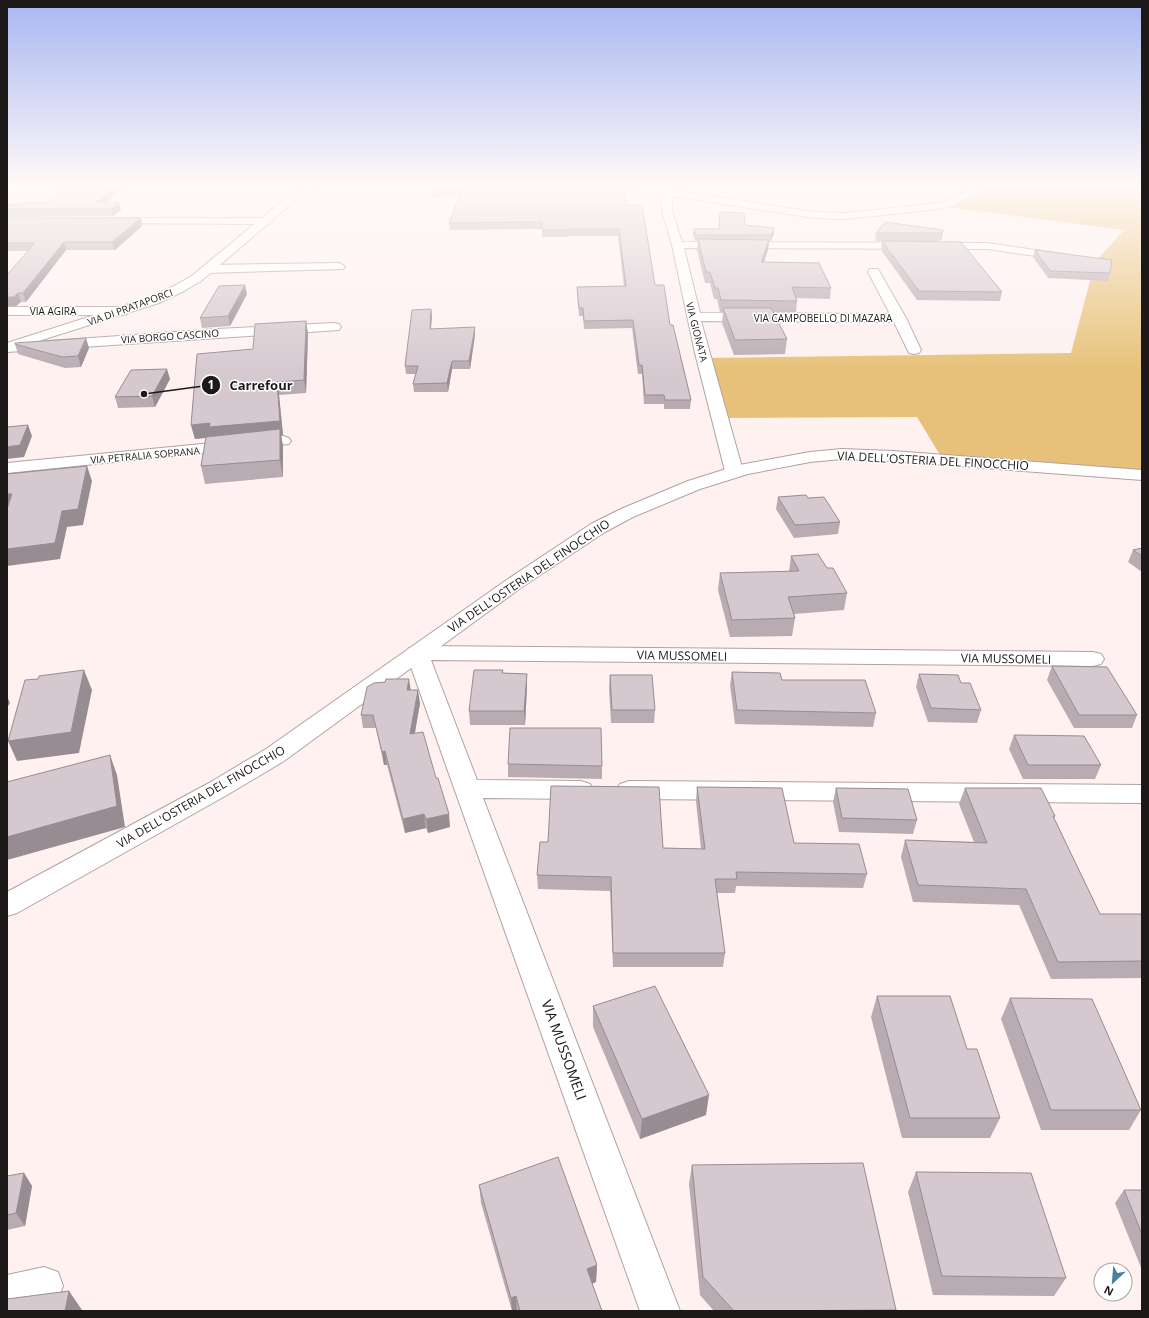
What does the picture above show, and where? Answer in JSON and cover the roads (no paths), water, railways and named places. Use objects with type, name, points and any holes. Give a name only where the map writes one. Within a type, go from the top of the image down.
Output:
[{"type":"street","name":"VIA DI PRATAPORCI","points":[[7,348],[165,296],[193,281],[232,249]]},
{"type":"street","name":"VIA GIONATA","points":[[679,249],[694,317],[734,471]]},
{"type":"street","points":[[1005,249],[1071,258]]},
{"type":"street","points":[[207,269],[339,267]]},
{"type":"street","name":"VIA CAMPOBELLO DI MAZARA","points":[[694,317],[899,318],[874,272]]},
{"type":"street","name":"VIA AGIRA","points":[[7,311],[122,311]]},
{"type":"street","points":[[899,318],[914,350]]},
{"type":"street","name":"VIA BORGO CASCINO","points":[[7,348],[217,333],[334,327]]},
{"type":"street","name":"VIA PETRALIA SOPRANA","points":[[7,468],[283,441]]},
{"type":"street","name":"VIA DELL'OSTERIA DEL FINOCCHIO","points":[[7,905],[255,767],[304,736],[417,653],[570,546],[613,520],[654,501],[734,471],[806,458],[846,454],[894,456],[1141,475]]},
{"type":"street","name":"VIA MUSSOMELI","points":[[660,1311],[417,653],[1093,660]]},
{"type":"street","points":[[467,789],[1142,794]]},
{"type":"street","points":[[7,1294],[44,1286]]},
{"type":"place","name":"Carrefour","points":[[144,394]]}]
